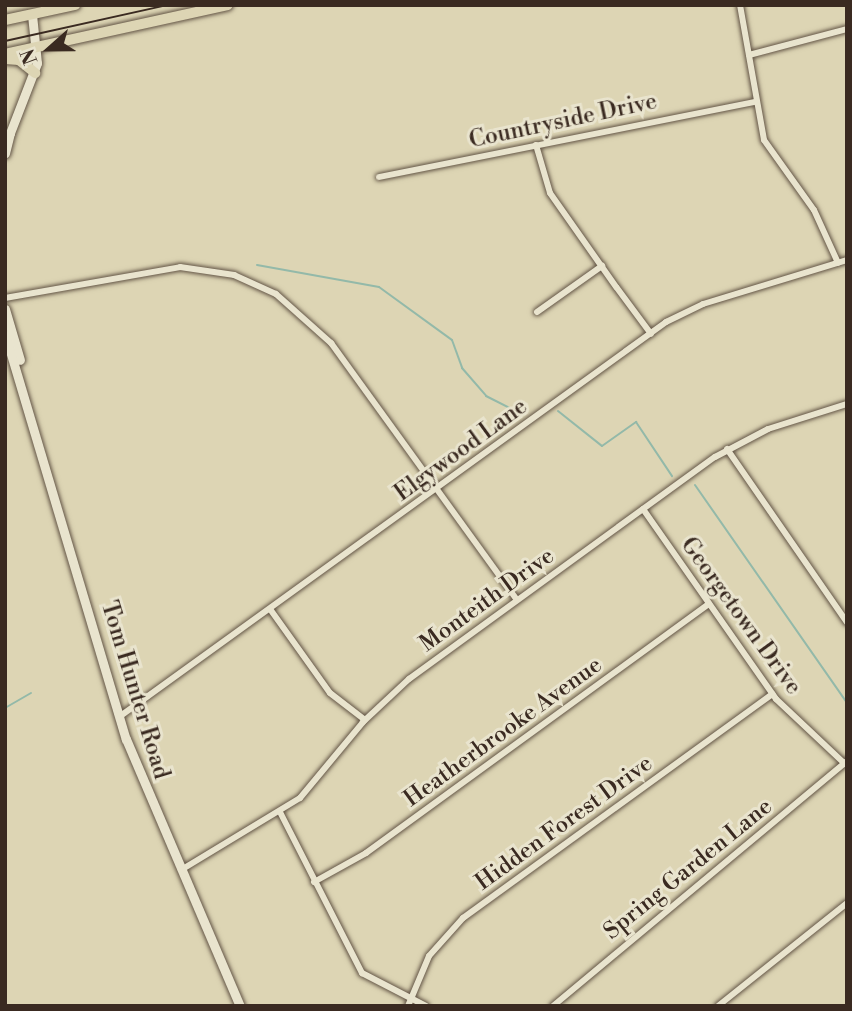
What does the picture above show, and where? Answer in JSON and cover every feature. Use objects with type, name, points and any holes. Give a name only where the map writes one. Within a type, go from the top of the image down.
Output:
[{"type":"main road","points":[[5,20],[75,5]]},
{"type":"main road","points":[[5,56],[228,5]]},
{"type":"main road","points":[[5,56],[19,60],[35,73]]},
{"type":"street","points":[[740,5],[755,102],[770,153],[814,210],[838,263]]},
{"type":"street","points":[[5,153],[8,135],[35,73],[37,48],[32,15]]},
{"type":"street","points":[[749,55],[847,29]]},
{"type":"street","name":"Countryside Drive","points":[[379,177],[755,102]]},
{"type":"street","points":[[536,145],[550,193],[651,334]]},
{"type":"street","name":"Elgywood Lane","points":[[119,717],[651,334],[703,304],[847,260]]},
{"type":"street","points":[[537,312],[602,266]]},
{"type":"street","points":[[5,298],[166,267],[220,272],[260,285],[326,336],[517,600]]},
{"type":"street","name":"Tom Hunter Road","points":[[5,309],[119,717],[240,1006]]},
{"type":"street","name":"Tom Hunter Road","points":[[5,334],[22,376]]},
{"type":"street","name":"Monteith Drive","points":[[181,870],[280,812],[307,791],[365,720],[420,670],[727,449],[847,404]]},
{"type":"street","points":[[727,449],[847,622]]},
{"type":"street","name":"Georgetown Drive","points":[[643,509],[772,694],[846,763]]},
{"type":"street","name":"Heatherbrooke Avenue","points":[[314,882],[366,853],[709,604]]},
{"type":"street","points":[[270,609],[330,693],[365,720]]},
{"type":"street","name":"Hidden Forest Drive","points":[[409,1003],[429,956],[463,918],[772,694]]},
{"type":"street","name":"Spring Garden Lane","points":[[553,1006],[846,763]]},
{"type":"street","points":[[280,812],[362,973],[409,1003],[426,1006]]},
{"type":"street","points":[[718,1006],[847,904]]},
{"type":"waterway","points":[[257,265],[379,287],[452,340],[462,368],[486,396],[517,412]]},
{"type":"waterway","points":[[558,411],[602,446],[636,422],[672,476]]},
{"type":"waterway","points":[[695,485],[847,703]]},
{"type":"waterway","points":[[5,708],[31,693]]},
{"type":"tram line","points":[[5,41],[167,5]]}]
